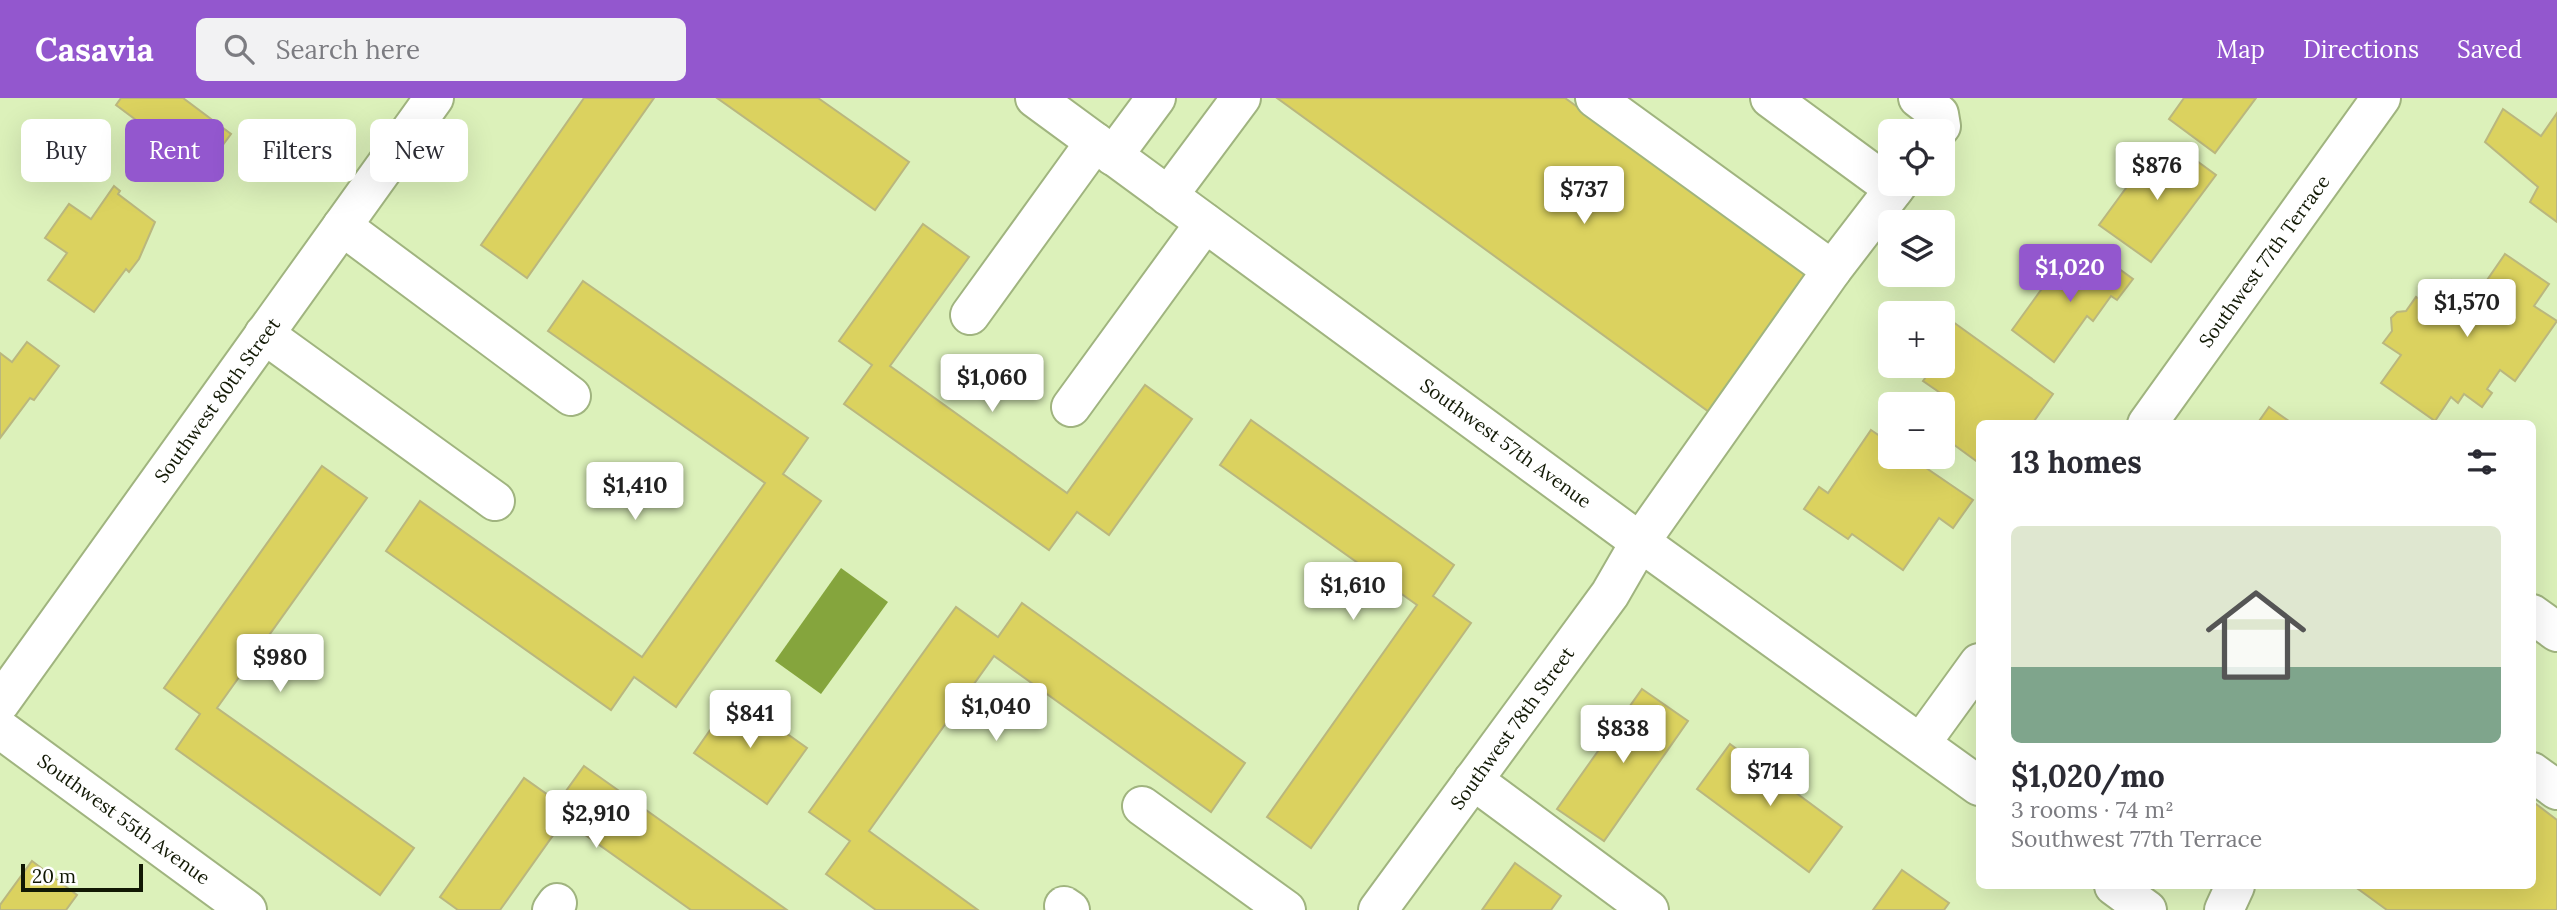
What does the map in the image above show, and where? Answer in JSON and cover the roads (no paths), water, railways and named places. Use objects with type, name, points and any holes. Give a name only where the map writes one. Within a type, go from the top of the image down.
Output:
[{"type":"street","name":"Southwest 80th Street","points":[[0,703],[435,98]]},
{"type":"street","name":"Southwest 57th Avenue","points":[[1035,98],[1640,542],[1976,784]]},
{"type":"street","points":[[970,315],[1104,149],[1156,98]]},
{"type":"street","points":[[1168,196],[1241,98]]},
{"type":"street","points":[[1595,98],[1832,270]]},
{"type":"street","points":[[1770,98],[1878,173]]},
{"type":"street","points":[[1918,98],[1939,114],[1940,119]]},
{"type":"street","name":"Southwest 77th Terrace","points":[[2150,420],[2381,98]]},
{"type":"street","name":"Southwest 78th Street","points":[[1378,910],[1610,594],[1640,542],[1832,270],[1888,196]]},
{"type":"street","points":[[1070,407],[1205,223]]},
{"type":"street","points":[[342,226],[571,396]]},
{"type":"street","points":[[264,334],[495,501]]},
{"type":"street","points":[[2536,617],[2557,632]]},
{"type":"street","points":[[1921,743],[1976,667]]},
{"type":"street","name":"Southwest 55th Avenue","points":[[0,729],[247,910]]},
{"type":"street","points":[[2536,775],[2557,790]]},
{"type":"street","points":[[1473,780],[1649,910]]},
{"type":"street","points":[[1142,806],[1286,910]]},
{"type":"street","points":[[2118,889],[2147,910]]},
{"type":"street","points":[[2224,910],[2234,889]]}]
